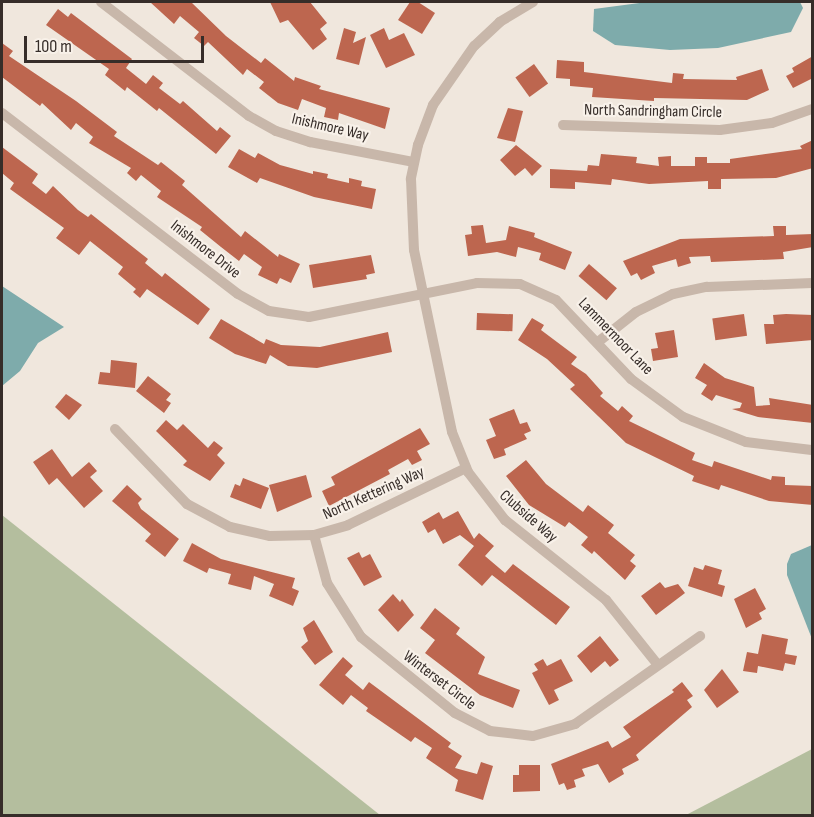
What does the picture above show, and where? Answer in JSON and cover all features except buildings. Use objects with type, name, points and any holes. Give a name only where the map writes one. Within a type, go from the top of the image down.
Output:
[{"type":"street","name":"Inishmore Way","points":[[101,2],[261,123],[294,138],[414,162]]},
{"type":"street","name":"Clubside Way","points":[[533,2],[495,26],[458,64],[430,111],[414,162],[410,207],[414,250],[452,432],[466,468],[484,497],[505,520],[606,600],[657,665]]},
{"type":"street","name":"North Sandringham Circle","points":[[563,125],[720,130],[772,123],[813,109]]},
{"type":"street","name":"Inishmore Drive","points":[[2,113],[238,294],[269,311],[319,315],[424,294]]},
{"type":"street","name":"Lammermoor Lane","points":[[424,294],[482,282],[520,284],[556,300],[631,379],[683,417],[746,442],[813,450]]},
{"type":"street","points":[[598,342],[636,312],[673,294],[707,287],[813,283]]},
{"type":"street","name":"North Kettering Way","points":[[115,429],[170,491],[205,516],[264,535],[314,535],[348,525],[466,468]]},
{"type":"street","name":"Winterset Circle","points":[[314,535],[327,583],[361,637],[455,712],[486,729],[524,736],[559,730],[579,721],[699,636]]},
{"type":"green space","points":[[2,515],[380,815],[2,815]]},
{"type":"green space","points":[[812,749],[812,815],[686,815]]},
{"type":"water","points":[[647,2],[800,2],[803,8],[791,32],[718,48],[670,50],[615,45],[593,31],[594,9]]},
{"type":"water","points":[[2,286],[64,327],[38,343],[20,371],[2,386]]},
{"type":"water","points":[[812,545],[812,639],[787,575],[787,564],[791,554]]}]
